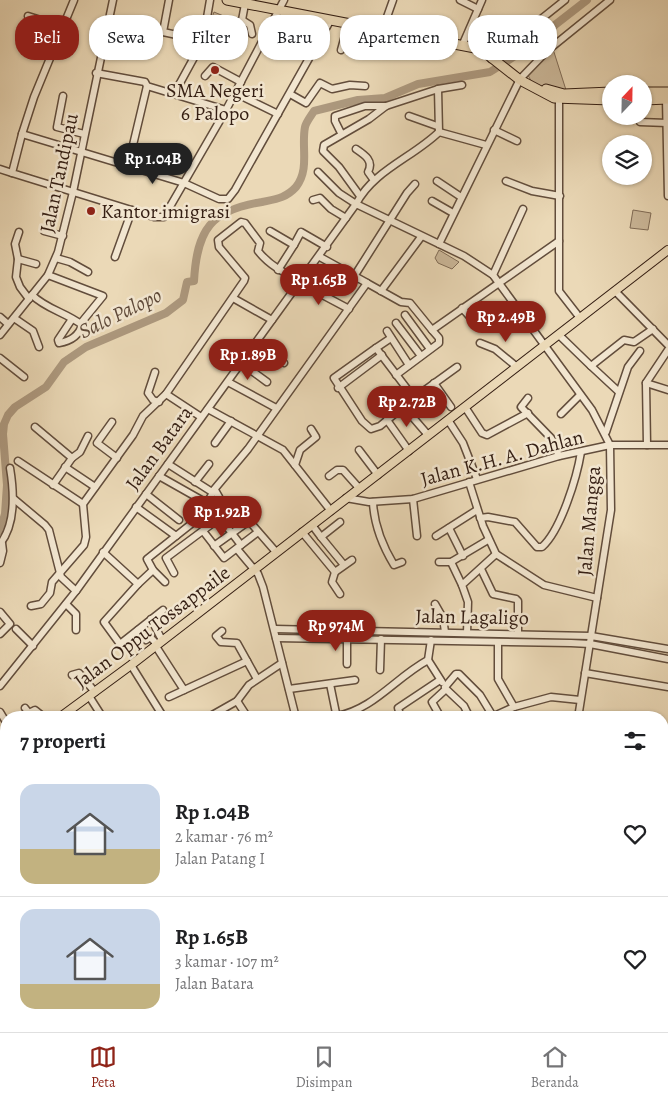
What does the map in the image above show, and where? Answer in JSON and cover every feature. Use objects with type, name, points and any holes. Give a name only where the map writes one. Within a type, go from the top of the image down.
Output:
[{"type":"highway","points":[[227,0],[299,15]]},
{"type":"highway","points":[[330,21],[340,23]]},
{"type":"highway","points":[[458,45],[468,47]]},
{"type":"highway","points":[[493,60],[520,80],[560,100],[602,94]]},
{"type":"highway","points":[[529,85],[564,94],[602,98]]},
{"type":"highway","points":[[652,96],[667,97]]},
{"type":"main road","name":"Jalan Oppu Tossappaile","points":[[69,711],[132,665],[358,488],[378,475],[668,250]]},
{"type":"street","points":[[68,15],[74,0]]},
{"type":"street","name":"Jalan Tandipau","points":[[0,335],[48,275],[56,258],[73,192],[96,73],[113,0]]},
{"type":"street","points":[[169,0],[163,32],[173,34]]},
{"type":"street","points":[[174,94],[203,40],[210,0]]},
{"type":"street","points":[[0,169],[162,218],[168,212],[226,110],[284,0]]},
{"type":"street","points":[[388,15],[393,0]]},
{"type":"street","points":[[460,0],[478,9]]},
{"type":"street","points":[[462,46],[482,0]]},
{"type":"street","points":[[546,15],[564,0]]},
{"type":"street","points":[[439,244],[486,145],[520,80],[547,51],[610,0]]},
{"type":"street","points":[[243,15],[246,4]]},
{"type":"street","points":[[248,24],[252,34]]},
{"type":"street","points":[[12,173],[34,97],[50,60]]},
{"type":"street","points":[[22,134],[184,183],[219,200],[228,199],[235,190],[309,60]]},
{"type":"street","points":[[205,76],[213,67],[241,82]]},
{"type":"street","points":[[96,73],[145,82],[147,86],[226,110]]},
{"type":"street","points":[[290,94],[306,103],[320,83],[332,89],[350,85],[365,86]]},
{"type":"street","points":[[360,196],[339,167],[322,149],[324,145],[386,106],[438,89],[462,85]]},
{"type":"street","points":[[128,166],[147,86]]},
{"type":"street","points":[[438,89],[438,129]]},
{"type":"street","points":[[235,93],[278,114]]},
{"type":"street","points":[[63,96],[57,127],[84,134]]},
{"type":"street","points":[[667,97],[668,196]]},
{"type":"street","points":[[560,100],[559,294],[580,318]]},
{"type":"street","points":[[341,133],[335,121],[335,116],[365,106],[386,106]]},
{"type":"street","points":[[409,116],[438,129],[486,145]]},
{"type":"street","points":[[652,122],[666,123]]},
{"type":"street","name":"Jalan Batara","points":[[0,686],[76,591],[102,552],[160,476],[201,417],[327,247],[373,179],[424,146],[438,129]]},
{"type":"street","points":[[494,130],[517,141]]},
{"type":"street","points":[[356,149],[368,158],[370,168],[368,172],[373,179]]},
{"type":"street","points":[[318,172],[339,193],[356,204],[464,256],[493,275],[545,346]]},
{"type":"street","points":[[437,181],[461,197]]},
{"type":"street","points":[[506,181],[532,191],[560,196]]},
{"type":"street","points":[[355,275],[406,193],[415,184]]},
{"type":"street","points":[[312,200],[320,198],[330,209],[346,218]]},
{"type":"street","points":[[432,201],[453,213]]},
{"type":"street","points":[[493,275],[524,209]]},
{"type":"street","points":[[115,257],[132,210]]},
{"type":"street","points":[[31,606],[41,604],[50,593],[52,582],[86,541],[83,504],[117,458],[143,416],[166,394],[245,278],[217,243],[220,238],[241,222],[245,223],[260,243],[258,251],[278,270],[349,309]]},
{"type":"street","points":[[44,230],[63,236]]},
{"type":"street","points":[[270,231],[294,245]]},
{"type":"street","points":[[19,232],[15,244],[18,259],[17,281],[31,297],[42,305],[81,323]]},
{"type":"street","points":[[278,270],[301,232],[327,247]]},
{"type":"street","points":[[381,291],[422,237]]},
{"type":"street","points":[[432,330],[499,281],[559,241]]},
{"type":"street","points":[[320,256],[401,302],[410,303],[432,330],[439,341],[396,375]]},
{"type":"street","points":[[56,258],[70,262],[88,272]]},
{"type":"street","points":[[18,259],[36,264]]},
{"type":"street","points":[[48,275],[102,296],[81,323],[83,326],[78,334],[72,339],[59,343],[58,340],[72,319]]},
{"type":"street","points":[[160,476],[205,502],[248,449],[256,435],[367,283]]},
{"type":"street","points":[[615,291],[668,345]]},
{"type":"street","points":[[233,298],[272,320]]},
{"type":"street","points":[[462,308],[479,327]]},
{"type":"street","points":[[405,315],[430,349]]},
{"type":"street","points":[[0,317],[8,324]]},
{"type":"street","points":[[14,318],[33,332],[39,347]]},
{"type":"street","points":[[396,323],[421,356]]},
{"type":"street","points":[[591,366],[624,340],[634,342],[653,329]]},
{"type":"street","points":[[387,331],[409,365]]},
{"type":"street","points":[[559,335],[619,392]]},
{"type":"street","points":[[391,338],[335,377],[334,381],[338,388],[367,427],[374,429],[457,367]]},
{"type":"street","points":[[480,343],[495,349],[517,368]]},
{"type":"street","points":[[255,345],[284,363]]},
{"type":"street","name":"Jalan Mangga","points":[[545,346],[606,432],[610,446],[611,510],[579,711]]},
{"type":"street","points":[[376,348],[414,398]]},
{"type":"street","points":[[647,445],[646,383],[668,350]]},
{"type":"street","points":[[606,432],[630,362],[640,351]]},
{"type":"street","points":[[338,388],[382,355]]},
{"type":"street","points":[[0,358],[24,377]]},
{"type":"street","points":[[241,363],[267,382]]},
{"type":"street","points":[[155,372],[148,393],[153,400],[159,402]]},
{"type":"street","points":[[228,382],[276,408]]},
{"type":"street","points":[[646,383],[668,390]]},
{"type":"street","points":[[434,384],[451,407]]},
{"type":"street","points":[[166,394],[201,417]]},
{"type":"street","points":[[561,414],[580,395]]},
{"type":"street","points":[[528,398],[522,407],[551,438],[559,456]]},
{"type":"street","points":[[403,406],[428,435]]},
{"type":"street","points":[[465,407],[482,433],[487,436],[528,413]]},
{"type":"street","points":[[208,409],[283,450],[331,511]]},
{"type":"street","points":[[386,420],[409,450]]},
{"type":"street","points":[[448,420],[462,444],[477,479]]},
{"type":"street","points":[[215,443],[231,421]]},
{"type":"street","points":[[112,422],[97,443],[117,458]]},
{"type":"street","points":[[35,427],[72,458]]},
{"type":"street","points":[[295,465],[300,450],[316,437],[311,429]]},
{"type":"street","points":[[53,485],[72,458],[80,452],[88,436]]},
{"type":"street","name":"Jalan K.H. A. Dahlan","points":[[346,498],[373,502],[413,499],[559,456],[610,446],[668,445]]},
{"type":"street","points":[[359,450],[378,475]]},
{"type":"street","points":[[480,518],[488,517],[516,522],[537,546],[542,547],[556,526],[575,477],[581,452]]},
{"type":"street","points":[[18,461],[36,470],[53,485],[83,504]]},
{"type":"street","points":[[168,464],[208,490],[214,490]]},
{"type":"street","points":[[195,482],[209,464]]},
{"type":"street","points":[[65,467],[95,487]]},
{"type":"street","points":[[0,562],[3,555],[1,544],[14,499],[10,468]]},
{"type":"street","points":[[329,476],[337,470],[343,470],[358,488]]},
{"type":"street","points":[[468,482],[488,540],[496,554],[544,585],[597,598]]},
{"type":"street","points":[[165,582],[153,570],[147,558],[220,500],[214,490]]},
{"type":"street","points":[[146,494],[179,520]]},
{"type":"street","points":[[14,499],[39,518],[49,530],[60,573],[64,582],[76,591]]},
{"type":"street","points":[[413,499],[417,536]]},
{"type":"street","points":[[373,502],[374,518],[382,542],[394,565],[402,562]]},
{"type":"street","points":[[174,573],[165,559],[236,506],[276,552]]},
{"type":"street","points":[[136,507],[176,536]]},
{"type":"street","points":[[436,536],[478,510]]},
{"type":"street","points":[[220,518],[263,586],[294,711]]},
{"type":"street","points":[[214,546],[249,521]]},
{"type":"street","points":[[321,537],[340,522]]},
{"type":"street","points":[[312,525],[344,565]]},
{"type":"street","points":[[449,528],[463,556]]},
{"type":"street","points":[[203,531],[224,558],[258,532]]},
{"type":"street","points":[[302,532],[334,572]]},
{"type":"street","points":[[439,562],[451,562],[488,540]]},
{"type":"street","points":[[102,552],[138,584]]},
{"type":"street","points":[[462,585],[496,554]]},
{"type":"street","points":[[340,594],[332,582],[334,572],[352,560]]},
{"type":"street","points":[[451,562],[468,602],[466,633]]},
{"type":"street","points":[[481,569],[488,579],[493,594],[516,598],[518,601],[514,642]]},
{"type":"street","points":[[153,570],[138,584],[104,623],[120,644],[163,610]]},
{"type":"street","points":[[66,604],[76,614],[76,630]]},
{"type":"street","points":[[435,604],[443,618],[441,640]]},
{"type":"street","points":[[0,612],[10,624],[0,634]]},
{"type":"street","points":[[151,618],[158,643],[184,690]]},
{"type":"street","name":"Jalan Lagaligo","points":[[275,629],[591,636],[668,650]]},
{"type":"street","points":[[16,630],[33,646]]},
{"type":"street","points":[[138,630],[146,640],[150,636],[158,643]]},
{"type":"street","points":[[222,631],[216,636],[221,642],[237,643],[257,679]]},
{"type":"street","name":"Jalan Lagaligo","points":[[276,638],[590,644],[668,659]]},
{"type":"street","points":[[347,639],[347,664]]},
{"type":"street","points":[[380,670],[381,640]]},
{"type":"street","points":[[431,640],[428,660],[446,688],[466,711]]},
{"type":"street","points":[[498,642],[498,679],[514,707]]},
{"type":"street","points":[[626,651],[628,642]]},
{"type":"street","points":[[169,697],[247,660]]},
{"type":"street","points":[[357,711],[428,660]]},
{"type":"street","points":[[223,711],[237,701],[247,687],[282,663]]},
{"type":"street","points":[[132,665],[160,711]]},
{"type":"street","points":[[72,675],[79,673],[100,711]]},
{"type":"street","points":[[585,673],[668,687]]},
{"type":"street","points":[[437,711],[432,702],[446,688],[456,674],[459,674],[480,696],[490,711]]},
{"type":"street","points":[[289,689],[355,680]]},
{"type":"street","points":[[399,711],[398,708],[440,680]]},
{"type":"street","points":[[330,684],[336,711]]},
{"type":"street","points":[[506,711],[551,696],[580,700]]},
{"type":"street","points":[[237,701],[243,711]]},
{"type":"shaded area","points":[[542,60],[556,60],[566,90],[557,91],[532,83],[528,75]]},
{"type":"shaded area","points":[[633,210],[651,213],[648,230],[630,228]]},
{"type":"shaded area","points":[[439,250],[459,262],[452,269],[438,263],[435,258]]},
{"type":"waterway","name":"Salo Palopo","points":[[0,531],[5,514],[7,485],[3,434],[4,424],[8,415],[15,407],[46,387],[64,362],[86,347],[166,313],[183,300],[187,282],[194,281],[199,248],[203,235],[210,225],[230,210],[280,198],[296,187],[303,173],[305,127],[314,111],[358,100],[385,98],[418,84],[490,72],[515,56],[587,0]]},
{"type":"place","name":"SMA Negeri 6 Palopo","points":[[215,70]]},
{"type":"place","name":"Kantor imigrasi","points":[[91,211]]}]
